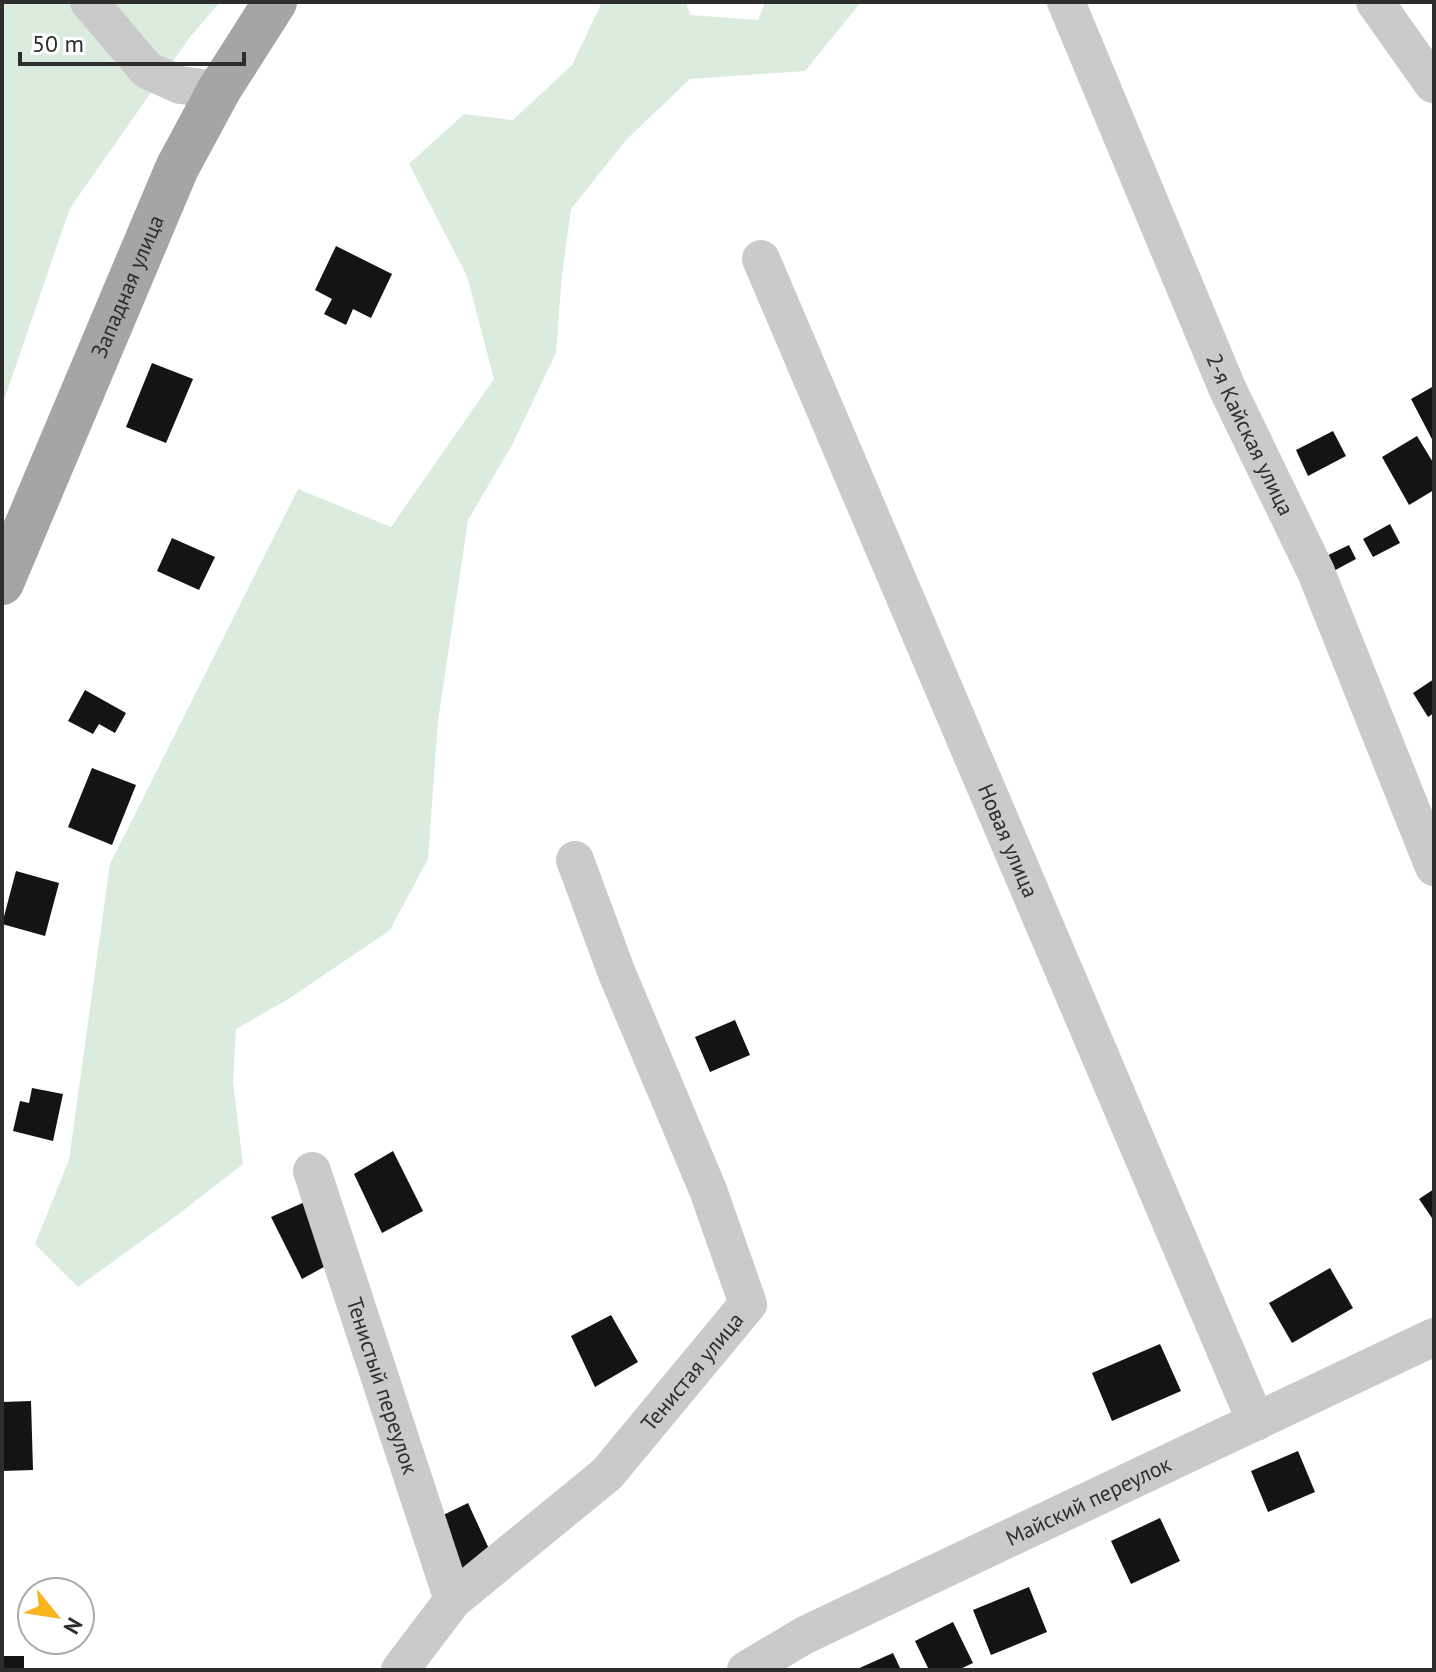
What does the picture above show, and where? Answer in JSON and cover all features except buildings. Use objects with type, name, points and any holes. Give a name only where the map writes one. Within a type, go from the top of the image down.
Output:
[{"type":"main road","name":"Западная улица","points":[[2,583],[177,168],[219,90],[275,2]]},
{"type":"street","points":[[89,2],[147,70],[180,85],[219,90]]},
{"type":"street","name":"2-я Кайская улица","points":[[1066,2],[1228,390],[1316,572],[1434,867]]},
{"type":"street","points":[[1375,2],[1433,84]]},
{"type":"street","name":"Новая улица","points":[[761,259],[1256,1422]]},
{"type":"street","name":"Тенистая улица","points":[[400,1670],[453,1600],[607,1474],[748,1304],[708,1190],[616,971],[575,860]]},
{"type":"street","name":"Тенистый переулок","points":[[312,1171],[453,1600]]},
{"type":"street","name":"Майский переулок","points":[[746,1670],[805,1635],[1434,1337]]},
{"type":"green space","points":[[2,2],[220,2],[190,37],[70,208],[2,406]]},
{"type":"green space","points":[[602,2],[686,2],[690,15],[758,20],[765,2],[861,2],[805,71],[690,79],[626,140],[571,209],[556,353],[513,443],[468,520],[438,721],[428,859],[390,930],[290,998],[236,1029],[233,1082],[243,1164],[78,1287],[35,1244],[69,1160],[110,864],[298,489],[391,527],[494,379],[467,276],[409,164],[464,114],[513,120],[572,65]]}]
